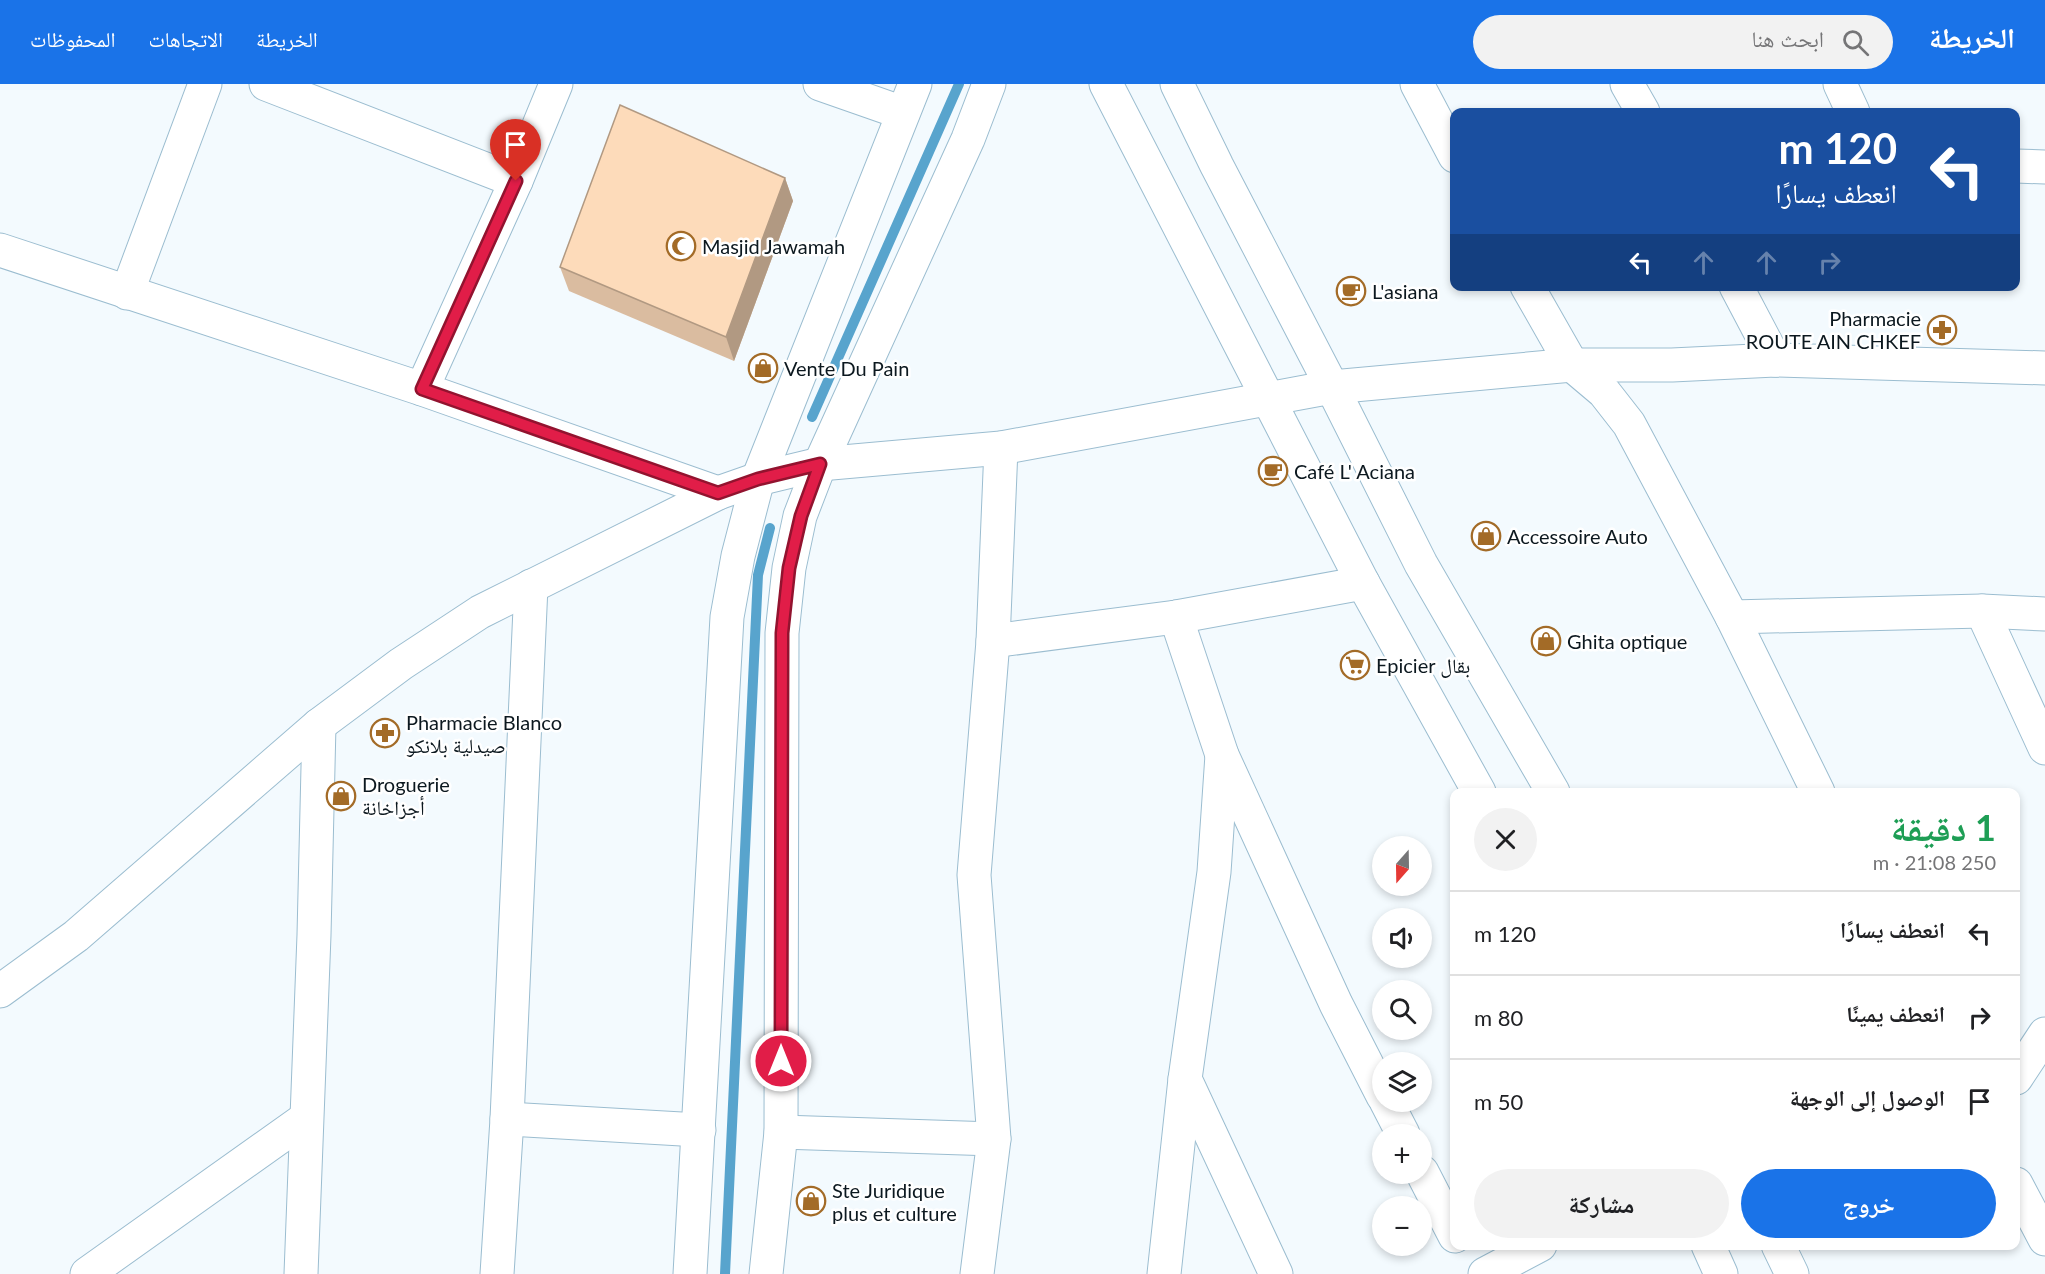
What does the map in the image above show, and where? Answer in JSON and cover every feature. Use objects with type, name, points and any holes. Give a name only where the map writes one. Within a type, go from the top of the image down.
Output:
[{"type":"street","points":[[127,293],[205,84]]},
{"type":"street","points":[[266,84],[516,181]]},
{"type":"street","points":[[422,389],[516,181],[556,84]]},
{"type":"street","points":[[690,1274],[727,617],[738,556],[758,479],[909,99],[820,84]]},
{"type":"street","points":[[766,1274],[781,1132],[782,633],[789,568],[801,516],[820,464],[968,139],[989,84]]},
{"type":"street","points":[[1106,84],[1363,583],[1477,788]]},
{"type":"street","points":[[1177,84],[1421,564],[1551,788]]},
{"type":"street","points":[[1417,84],[1450,147]]},
{"type":"street","points":[[1627,84],[1640,108]]},
{"type":"street","points":[[1840,84],[1851,108]]},
{"type":"street","points":[[2020,166],[2045,166]]},
{"type":"street","points":[[0,250],[422,389],[718,493]]},
{"type":"street","points":[[1530,291],[1572,365],[1604,392],[1629,424],[1732,617],[1816,788]]},
{"type":"street","points":[[1739,291],[1775,360]]},
{"type":"street","points":[[0,991],[76,936],[319,725],[401,664],[480,612],[718,493],[758,479],[820,464],[1001,448],[1332,387],[1572,365],[1672,365],[1775,360],[2045,368]]},
{"type":"street","points":[[977,1274],[994,1139],[974,875],[993,641],[1001,448]]},
{"type":"street","points":[[993,641],[1176,617],[1363,583]]},
{"type":"street","points":[[497,1274],[507,1119],[531,586]]},
{"type":"street","points":[[1732,617],[1982,611],[2045,614]]},
{"type":"street","points":[[1982,611],[2045,747]]},
{"type":"street","points":[[1176,617],[1222,755],[1336,1004],[1372,1074]]},
{"type":"street","points":[[300,1274],[314,935],[319,725]]},
{"type":"street","points":[[1164,1274],[1185,1078],[1214,872],[1222,755]]},
{"type":"street","points":[[2020,1072],[2045,1034]]},
{"type":"street","points":[[1185,1078],[1276,1274]]},
{"type":"street","points":[[87,1274],[305,1119]]},
{"type":"street","points":[[507,1119],[699,1130]]},
{"type":"street","points":[[781,1132],[994,1139]]},
{"type":"street","points":[[1428,1184],[1450,1226]]},
{"type":"street","points":[[2020,1192],[2045,1239]]},
{"type":"street","points":[[1463,1250],[1475,1274]]},
{"type":"street","points":[[1485,1274],[1531,1250]]},
{"type":"street","points":[[1710,1250],[1721,1274]]},
{"type":"street","points":[[1780,1250],[1792,1274]]},
{"type":"building","name":"Masjid Jawamah","points":[[620,105],[785,178],[726,337],[560,267]]},
{"type":"waterway","points":[[812,417],[959,84]]},
{"type":"waterway","points":[[725,1274],[758,575],[770,528]]},
{"type":"place","name":"Masjid Jawamah","points":[[681,246]]},
{"type":"place","name":"L'asiana","points":[[1351,291]]},
{"type":"place","name":"Pharmacie ROUTE AIN CHKEF","points":[[1942,330]]},
{"type":"place","name":"Vente Du Pain","points":[[763,368]]},
{"type":"place","name":"Café L' Aciana","points":[[1273,471]]},
{"type":"place","name":"Accessoire Auto","points":[[1486,536]]},
{"type":"place","name":"Ghita optique","points":[[1546,641]]},
{"type":"place","name":"Epicier بقال","points":[[1355,665]]},
{"type":"place","name":"Pharmacie Blanco صيدلية بلانكو","points":[[385,733]]},
{"type":"place","name":"Droguerie أجزاخانة","points":[[341,796]]},
{"type":"place","name":"Ste Juridique plus et culture","points":[[811,1201]]},
{"type":"route","points":[[516,181],[422,389],[718,493],[758,479],[820,464],[801,516],[789,568],[782,633],[781,1061]]}]
